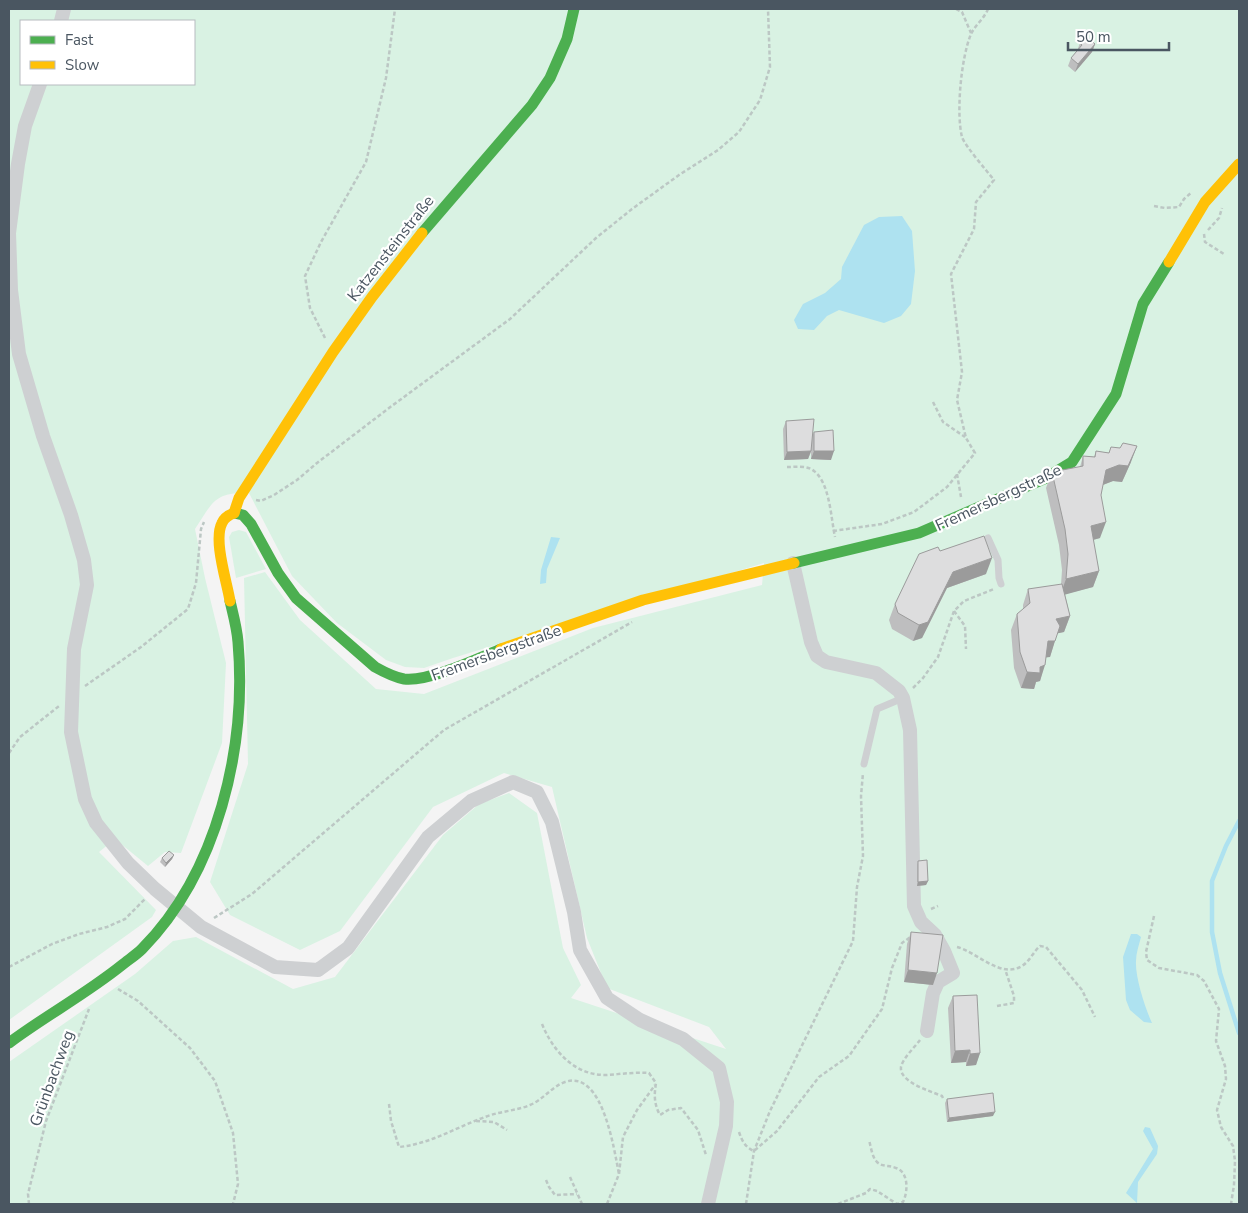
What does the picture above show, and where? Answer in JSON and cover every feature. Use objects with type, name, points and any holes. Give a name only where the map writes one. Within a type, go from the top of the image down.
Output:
[{"type":"main road","name":"Katzensteinstraße","points":[[234,513],[239,498],[333,352],[372,297],[433,219],[532,105],[550,78],[567,39],[574,9]]},
{"type":"main road","name":"Fremersbergstraße","points":[[234,513],[243,515],[252,524],[278,573],[296,598],[375,667],[388,674],[405,679],[428,677],[518,643],[643,600],[919,533],[1044,479],[1072,462],[1116,394],[1144,304],[1205,202],[1239,164]]},
{"type":"main road","points":[[9,1043],[107,977],[142,949],[177,906],[205,853],[224,801],[239,715],[238,641],[219,543],[219,528],[222,520],[234,513]]},
{"type":"street","points":[[40,85],[25,126],[18,164],[9,233],[11,290],[19,354],[43,436],[71,515],[84,560],[87,585],[74,649],[72,732],[85,799],[96,823],[128,863],[155,889],[202,927],[275,967],[318,970],[348,948],[428,837],[470,801],[513,782],[537,792],[552,822],[574,912],[580,950],[607,998],[640,1020],[683,1039],[719,1068],[727,1102],[726,1126],[708,1204]]},
{"type":"street","points":[[793,563],[811,642],[817,656],[826,662],[876,673],[899,691],[903,698],[910,730],[914,906],[920,922],[935,935],[954,973],[938,982],[933,993],[927,1031]]},
{"type":"lane","points":[[988,538],[998,560],[1001,584]]},
{"type":"lane","points":[[864,764],[877,709],[903,698]]},
{"type":"path","points":[[333,352],[310,308],[305,276],[321,242],[366,162],[386,78],[395,9]]},
{"type":"path","points":[[239,498],[261,501],[296,480],[317,462],[510,319],[596,238],[632,209],[718,150],[739,132],[760,100],[770,67],[768,9]]},
{"type":"path","points":[[956,9],[962,12],[971,33]]},
{"type":"path","points":[[834,532],[882,524],[914,512],[947,487],[975,453],[966,438],[957,400],[962,372],[951,274],[974,229],[976,202],[994,180],[962,138],[959,100],[971,33],[988,9]]},
{"type":"path","points":[[1154,206],[1165,208],[1179,207],[1184,199],[1193,191],[1215,191]]},
{"type":"path","points":[[1219,218],[1204,234],[1205,242],[1224,254]]},
{"type":"path","points":[[933,402],[943,422],[966,438]]},
{"type":"path","points":[[787,467],[805,467],[813,470],[820,477],[827,493],[838,553]]},
{"type":"path","points":[[957,474],[965,513]]},
{"type":"path","points":[[9,753],[20,737],[72,695],[142,647],[188,608],[196,583],[201,528],[204,522]]},
{"type":"path","points":[[903,698],[923,678],[938,658],[954,611],[964,601],[996,589],[1001,584]]},
{"type":"path","points":[[954,611],[965,626],[966,649]]},
{"type":"path","points":[[202,927],[252,894],[444,730],[639,618]]},
{"type":"path","points":[[746,1204],[754,1151],[770,1111],[853,941],[857,887],[863,856],[861,796],[864,764]]},
{"type":"path","points":[[9,967],[52,944],[79,934],[108,927],[125,919],[155,889]]},
{"type":"path","points":[[1154,916],[1146,952],[1147,960],[1159,968],[1197,975],[1204,981],[1219,1009],[1216,1041],[1225,1066],[1226,1079],[1217,1110],[1221,1127],[1233,1146],[1235,1160],[1234,1185],[1230,1204]]},
{"type":"path","points":[[754,1151],[777,1131],[819,1077],[849,1056],[882,1009],[892,968],[902,943],[925,926]]},
{"type":"path","points":[[944,951],[951,946],[959,947],[1002,969],[1012,970],[1022,966],[1029,960],[1034,950],[1040,946],[1046,947],[1082,990],[1095,1017]]},
{"type":"path","points":[[997,1006],[1014,1004],[1014,996],[1005,969]]},
{"type":"path","points":[[107,977],[117,988],[138,1001],[190,1048],[216,1081],[233,1133],[238,1184],[233,1204]]},
{"type":"path","name":"Grünbachweg","points":[[29,1204],[28,1194],[46,1121],[87,1010],[95,1004]]},
{"type":"path","points":[[542,1024],[548,1039],[555,1049],[561,1056],[581,1070],[592,1074],[605,1075],[649,1073],[656,1083],[654,1094],[655,1107],[660,1115],[668,1110],[681,1108],[698,1130],[705,1154],[718,1163]]},
{"type":"path","points":[[927,1031],[903,1062],[901,1068],[902,1076],[906,1080],[942,1096],[944,1100]]},
{"type":"path","points":[[389,1104],[391,1122],[399,1147],[431,1139],[487,1116],[531,1105],[567,1081],[578,1082],[589,1087],[599,1100],[609,1129],[619,1174]]},
{"type":"path","points":[[607,1204],[619,1174],[623,1137],[637,1110],[656,1083]]},
{"type":"path","points":[[475,1121],[494,1122],[507,1130]]},
{"type":"path","points":[[726,1126],[729,1122],[737,1127],[742,1142],[754,1151]]},
{"type":"path","points":[[838,1204],[866,1193],[870,1189],[897,1204],[903,1202],[907,1190],[903,1174],[897,1168],[881,1165],[875,1161],[870,1140]]},
{"type":"path","points":[[570,1177],[582,1204]]},
{"type":"path","points":[[546,1180],[555,1195],[577,1194]]},
{"type":"green space","points":[[9,9],[1239,9],[1239,1204],[9,1204],[9,1062],[135,974],[173,941],[196,937],[293,989],[335,977],[443,835],[479,804],[509,793],[537,813],[563,948],[581,985],[571,998],[726,1049],[709,1027],[607,988],[587,938],[552,787],[504,773],[433,807],[340,931],[300,950],[230,915],[210,882],[248,764],[244,578],[265,572],[300,620],[376,689],[424,694],[593,628],[762,585],[764,563],[424,668],[405,667],[386,660],[337,623],[292,576],[249,493],[228,494],[221,497],[211,505],[195,529],[226,663],[222,743],[181,853],[165,852],[148,866],[115,839],[99,852],[156,910],[152,917],[9,1020]]},
{"type":"green space","points":[[239,530],[246,532],[266,569],[236,578],[229,537],[232,532]]},
{"type":"water","points":[[902,216],[912,231],[915,271],[911,304],[901,316],[884,323],[839,310],[827,316],[814,330],[798,329],[794,320],[803,304],[825,293],[841,279],[842,267],[864,225],[879,217]]},
{"type":"water","points":[[551,537],[560,538],[547,569],[546,583],[540,584],[541,570]]},
{"type":"water","points":[[1131,934],[1137,934],[1141,937],[1136,958],[1136,968],[1139,984],[1152,1023],[1144,1022],[1130,1010],[1126,1000],[1123,957]]},
{"type":"water","points":[[1145,1127],[1150,1128],[1158,1146],[1157,1154],[1138,1182],[1137,1203],[1126,1193],[1153,1149],[1143,1131]]},
{"type":"building","points":[[1086,36],[1095,44],[1078,64],[1071,58],[1082,45],[1080,43]]},
{"type":"building","points":[[814,419],[811,451],[787,452],[786,421]]},
{"type":"building","points":[[833,430],[834,451],[814,451],[814,432]]},
{"type":"building","points":[[1123,443],[1137,446],[1128,466],[1119,465],[1106,470],[1101,495],[1106,522],[1091,526],[1099,571],[1066,579],[1068,554],[1065,529],[1052,472],[1083,466],[1083,456],[1095,457],[1096,451],[1109,453],[1111,447],[1120,448]]},
{"type":"building","points":[[984,536],[992,558],[953,572],[928,622],[919,625],[898,613],[895,604],[919,554],[938,547],[940,551]]},
{"type":"building","points":[[1062,584],[1070,616],[1056,619],[1060,626],[1055,641],[1048,641],[1045,665],[1040,667],[1040,673],[1027,672],[1020,652],[1017,614],[1030,603],[1028,589]]},
{"type":"building","points":[[169,851],[174,855],[166,863],[162,858]]},
{"type":"building","points":[[927,860],[928,881],[918,882],[918,861]]},
{"type":"building","points":[[911,932],[943,935],[937,973],[908,970]]},
{"type":"building","points":[[977,995],[980,1053],[970,1054],[970,1050],[955,1051],[953,996]]},
{"type":"building","points":[[993,1093],[995,1112],[949,1118],[947,1099]]},
{"type":"waterway","points":[[1239,821],[1226,846],[1212,881],[1212,932],[1220,973],[1239,1033]]},
{"type":"traffic: fast","points":[[422,233],[532,105],[550,78],[567,39],[574,9]]},
{"type":"traffic: fast","points":[[794,563],[919,533],[1044,479],[1072,462],[1116,394],[1143,304],[1169,262]]},
{"type":"traffic: fast","points":[[234,513],[243,515],[251,524],[278,573],[296,598],[375,667],[396,677],[414,679],[453,669],[501,649]]},
{"type":"traffic: fast","points":[[9,1043],[94,986],[140,951],[168,918],[190,883],[208,846],[222,806],[232,765],[240,682],[238,642],[230,601]]},
{"type":"traffic: slow","points":[[1169,262],[1205,202],[1239,164]]},
{"type":"traffic: slow","points":[[234,513],[239,498],[333,352],[372,297],[422,233]]},
{"type":"traffic: slow","points":[[230,601],[219,540],[223,521],[234,513]]},
{"type":"traffic: slow","points":[[501,649],[643,600],[794,563]]}]
